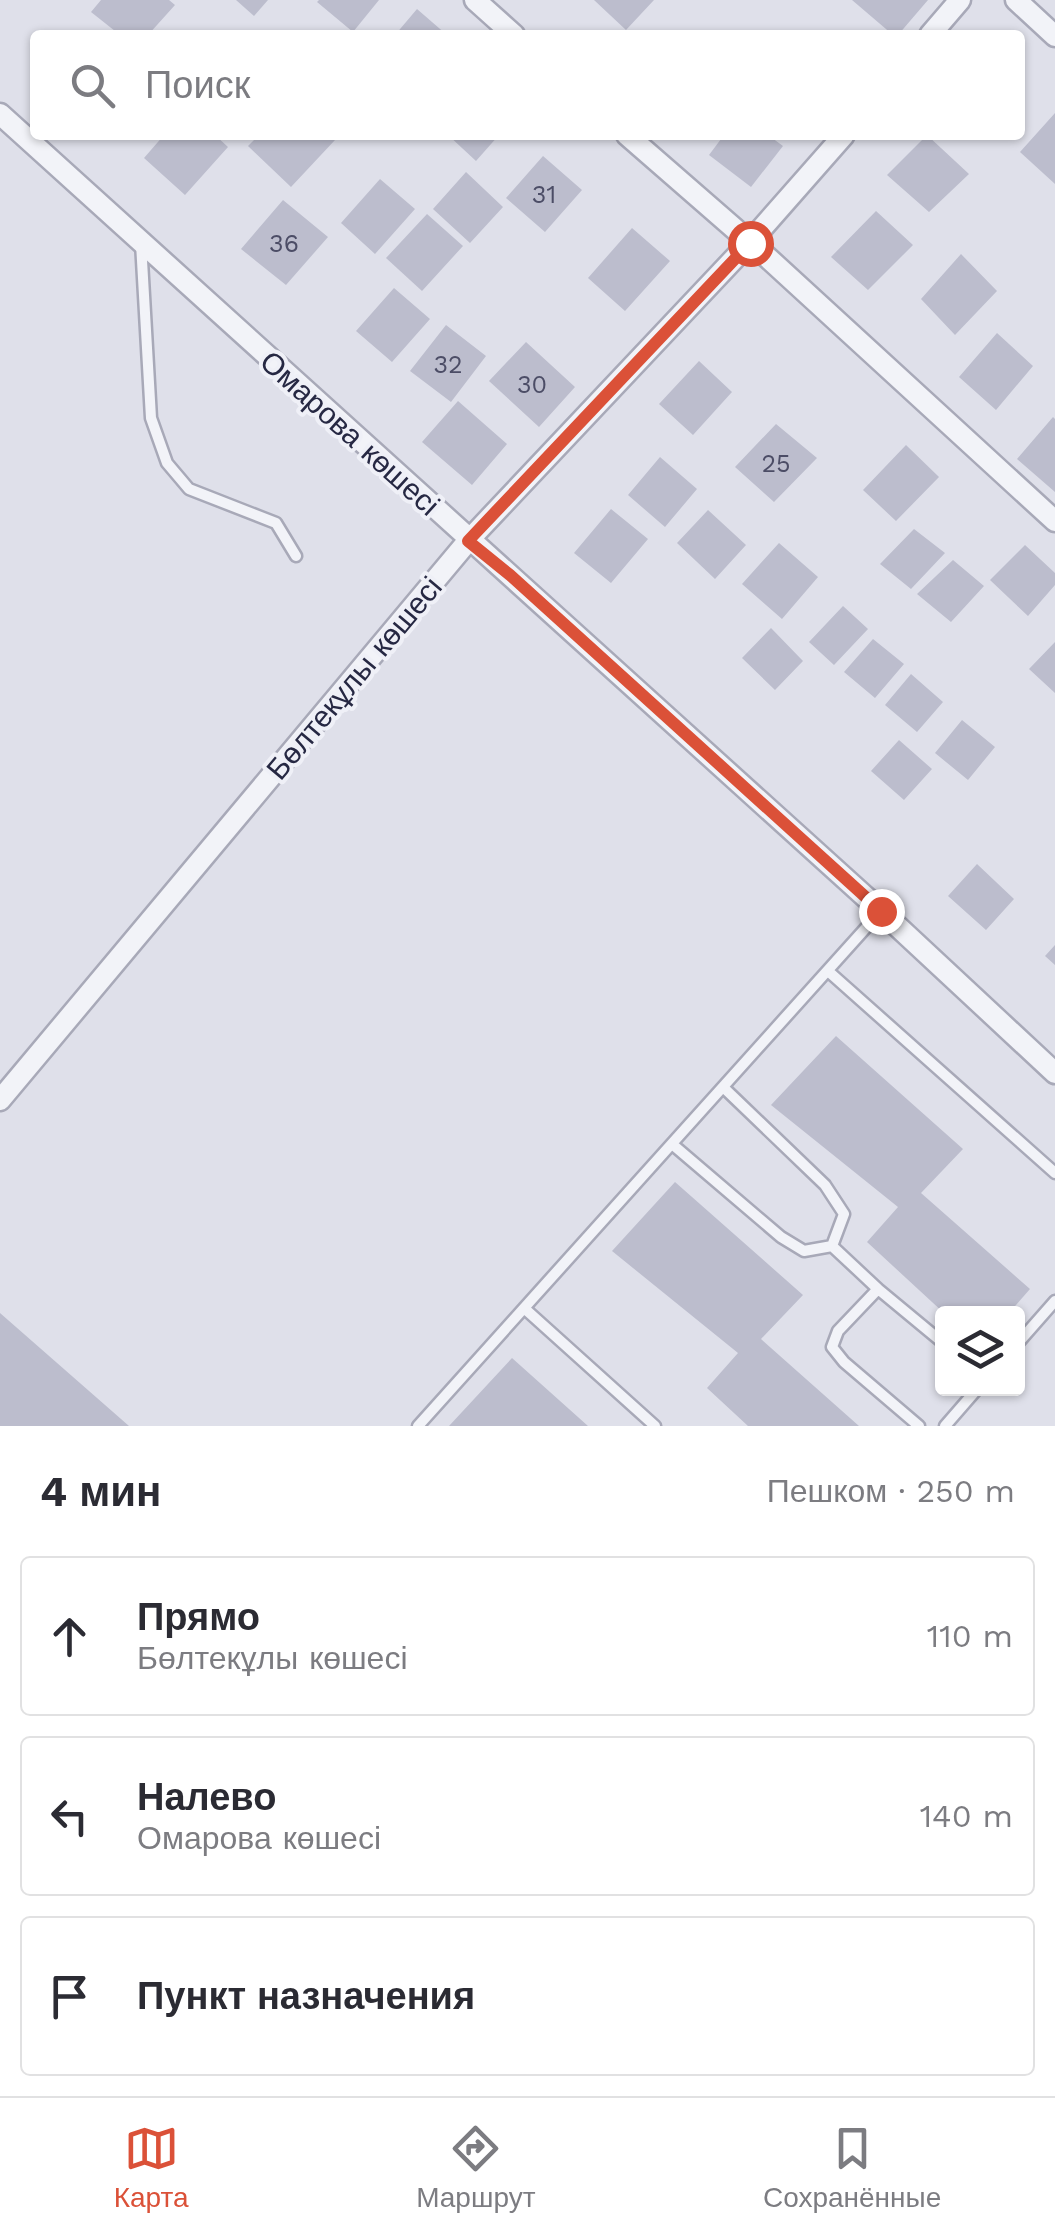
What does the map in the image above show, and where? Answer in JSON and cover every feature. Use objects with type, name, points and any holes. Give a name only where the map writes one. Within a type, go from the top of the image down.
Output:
[{"type":"street","points":[[474,0],[508,30]]},
{"type":"street","points":[[934,30],[960,0]]},
{"type":"street","points":[[1016,0],[1055,36]]},
{"type":"street","name":"Омарова көшесі","points":[[0,114],[1055,1073]]},
{"type":"street","points":[[634,140],[1055,521]]},
{"type":"street","name":"Бөлтекұлы көшесі","points":[[0,1100],[468,541],[750,243],[840,140]]},
{"type":"lane","points":[[141,242],[151,418],[168,464],[189,489],[276,523],[296,556]]},
{"type":"lane","points":[[418,1426],[881,911]]},
{"type":"lane","points":[[828,972],[1055,1174]]},
{"type":"lane","points":[[723,1088],[825,1185],[844,1214],[832,1246]]},
{"type":"lane","points":[[672,1144],[792,1244],[804,1251],[832,1246]]},
{"type":"lane","points":[[832,1246],[935,1336]]},
{"type":"lane","points":[[878,1289],[838,1331],[832,1347],[844,1362],[919,1426]]},
{"type":"lane","points":[[1025,1336],[1055,1301]]},
{"type":"lane","points":[[524,1308],[655,1426]]},
{"type":"lane","points":[[944,1426],[971,1396]]},
{"type":"building","points":[[101,0],[169,0],[175,5],[152,30],[114,30],[91,12]]},
{"type":"building","points":[[236,0],[268,0],[254,16]]},
{"type":"building","points":[[319,0],[379,0],[355,30]]},
{"type":"building","points":[[594,0],[654,0],[626,30]]},
{"type":"building","points":[[852,0],[928,0],[902,30],[887,30]]},
{"type":"building","points":[[417,9],[441,30],[399,30]]},
{"type":"building","points":[[1055,113],[1055,184],[1020,152]]},
{"type":"building","points":[[160,140],[220,140],[228,147],[185,195],[144,158]]},
{"type":"building","points":[[254,140],[335,140],[291,187],[248,146]]},
{"type":"building","points":[[453,140],[495,140],[476,161]]},
{"type":"building","points":[[720,140],[775,140],[783,146],[751,187],[709,155]]},
{"type":"building","points":[[922,140],[932,140],[969,174],[929,212],[887,175]]},
{"type":"building","points":[[543,156],[582,190],[545,232],[506,198]]},
{"type":"building","points":[[466,172],[503,207],[470,243],[433,209]]},
{"type":"building","points":[[380,179],[415,209],[375,254],[341,223]]},
{"type":"building","points":[[283,200],[328,237],[286,285],[241,249]]},
{"type":"building","points":[[876,211],[913,245],[868,290],[831,257]]},
{"type":"building","points":[[427,214],[463,246],[422,291],[386,258]]},
{"type":"building","points":[[632,228],[670,261],[625,311],[588,278]]},
{"type":"building","points":[[961,254],[997,291],[955,335],[921,299]]},
{"type":"building","points":[[394,288],[430,319],[392,362],[356,331]]},
{"type":"building","points":[[446,325],[486,356],[451,402],[410,371]]},
{"type":"building","points":[[997,333],[1033,366],[996,410],[959,377]]},
{"type":"building","points":[[526,342],[575,387],[539,427],[489,381]]},
{"type":"building","points":[[699,361],[732,392],[693,435],[659,404]]},
{"type":"building","points":[[458,401],[507,444],[472,485],[422,442]]},
{"type":"building","points":[[1055,419],[1055,492],[1017,459]]},
{"type":"building","points":[[776,424],[817,458],[774,502],[735,467]]},
{"type":"building","points":[[906,445],[939,477],[896,521],[863,490]]},
{"type":"building","points":[[660,457],[697,489],[665,527],[628,495]]},
{"type":"building","points":[[611,509],[648,539],[611,583],[574,553]]},
{"type":"building","points":[[708,510],[746,545],[715,579],[677,543]]},
{"type":"building","points":[[914,529],[945,553],[911,589],[880,564]]},
{"type":"building","points":[[779,543],[818,577],[782,619],[742,584]]},
{"type":"building","points":[[1025,545],[1055,573],[1055,585],[1028,616],[990,580]]},
{"type":"building","points":[[953,560],[984,586],[951,622],[917,594]]},
{"type":"building","points":[[843,606],[868,629],[834,665],[809,642]]},
{"type":"building","points":[[771,628],[803,661],[775,690],[742,658]]},
{"type":"building","points":[[873,639],[904,664],[875,698],[844,672]]},
{"type":"building","points":[[1055,642],[1055,693],[1029,669]]},
{"type":"building","points":[[911,674],[943,702],[917,732],[885,705]]},
{"type":"building","points":[[962,720],[995,747],[968,780],[935,753]]},
{"type":"building","points":[[899,740],[932,769],[904,800],[871,771]]},
{"type":"building","points":[[977,864],[1014,899],[986,930],[948,896]]},
{"type":"building","points":[[1055,945],[1055,965],[1045,956]]},
{"type":"building","points":[[836,1036],[963,1149],[921,1193],[1030,1289],[1015,1306],[936,1306],[867,1242],[898,1207],[771,1105]]},
{"type":"building","points":[[675,1182],[803,1295],[761,1339],[859,1426],[748,1426],[707,1388],[738,1353],[612,1251]]},
{"type":"building","points":[[0,1313],[129,1426],[0,1426]]},
{"type":"building","points":[[512,1358],[588,1426],[449,1426]]},
{"type":"route","points":[[750,243],[468,541],[881,911]]}]
